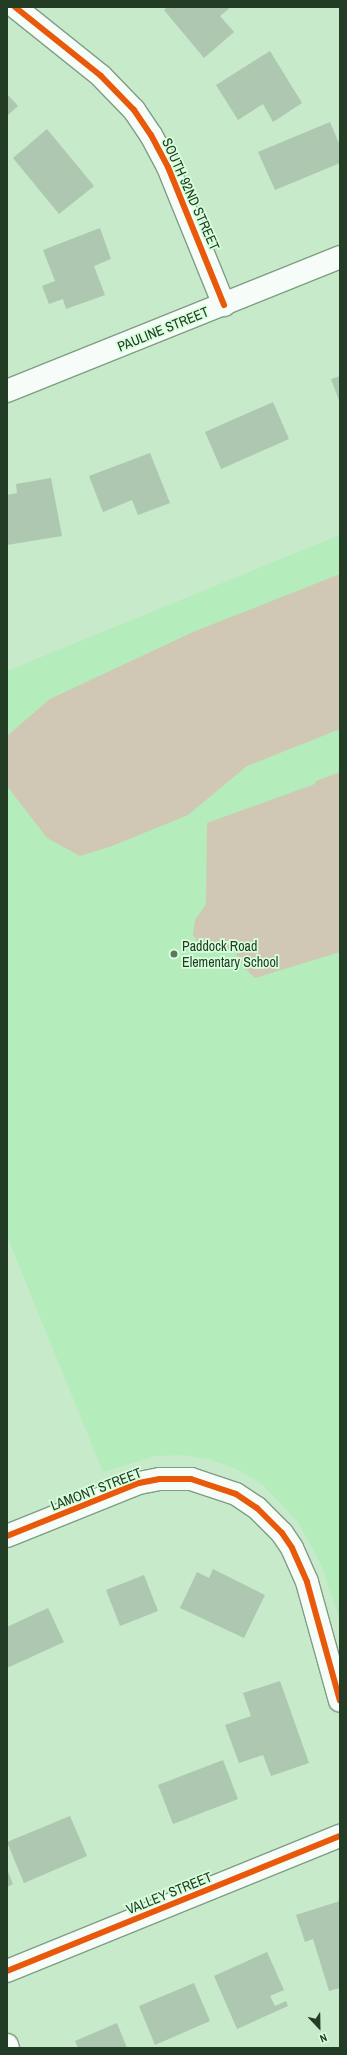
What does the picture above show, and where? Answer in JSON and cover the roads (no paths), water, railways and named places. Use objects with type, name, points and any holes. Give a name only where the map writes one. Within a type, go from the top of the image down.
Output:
[{"type":"street","name":"SOUTH 92ND STREET","points":[[14,7],[117,90],[152,135],[168,167],[224,305]]},
{"type":"street","name":"PAULINE STREET","points":[[7,391],[224,305],[340,257]]},
{"type":"street","name":"LAMONT STREET","points":[[7,1536],[139,1483],[160,1479],[191,1479],[236,1494],[257,1508],[282,1533],[292,1548],[307,1582],[340,1701]]},
{"type":"street","name":"VALLEY STREET","points":[[7,1971],[340,1836]]},
{"type":"place","name":"Paddock Road Elementary School","points":[[174,954]]}]
